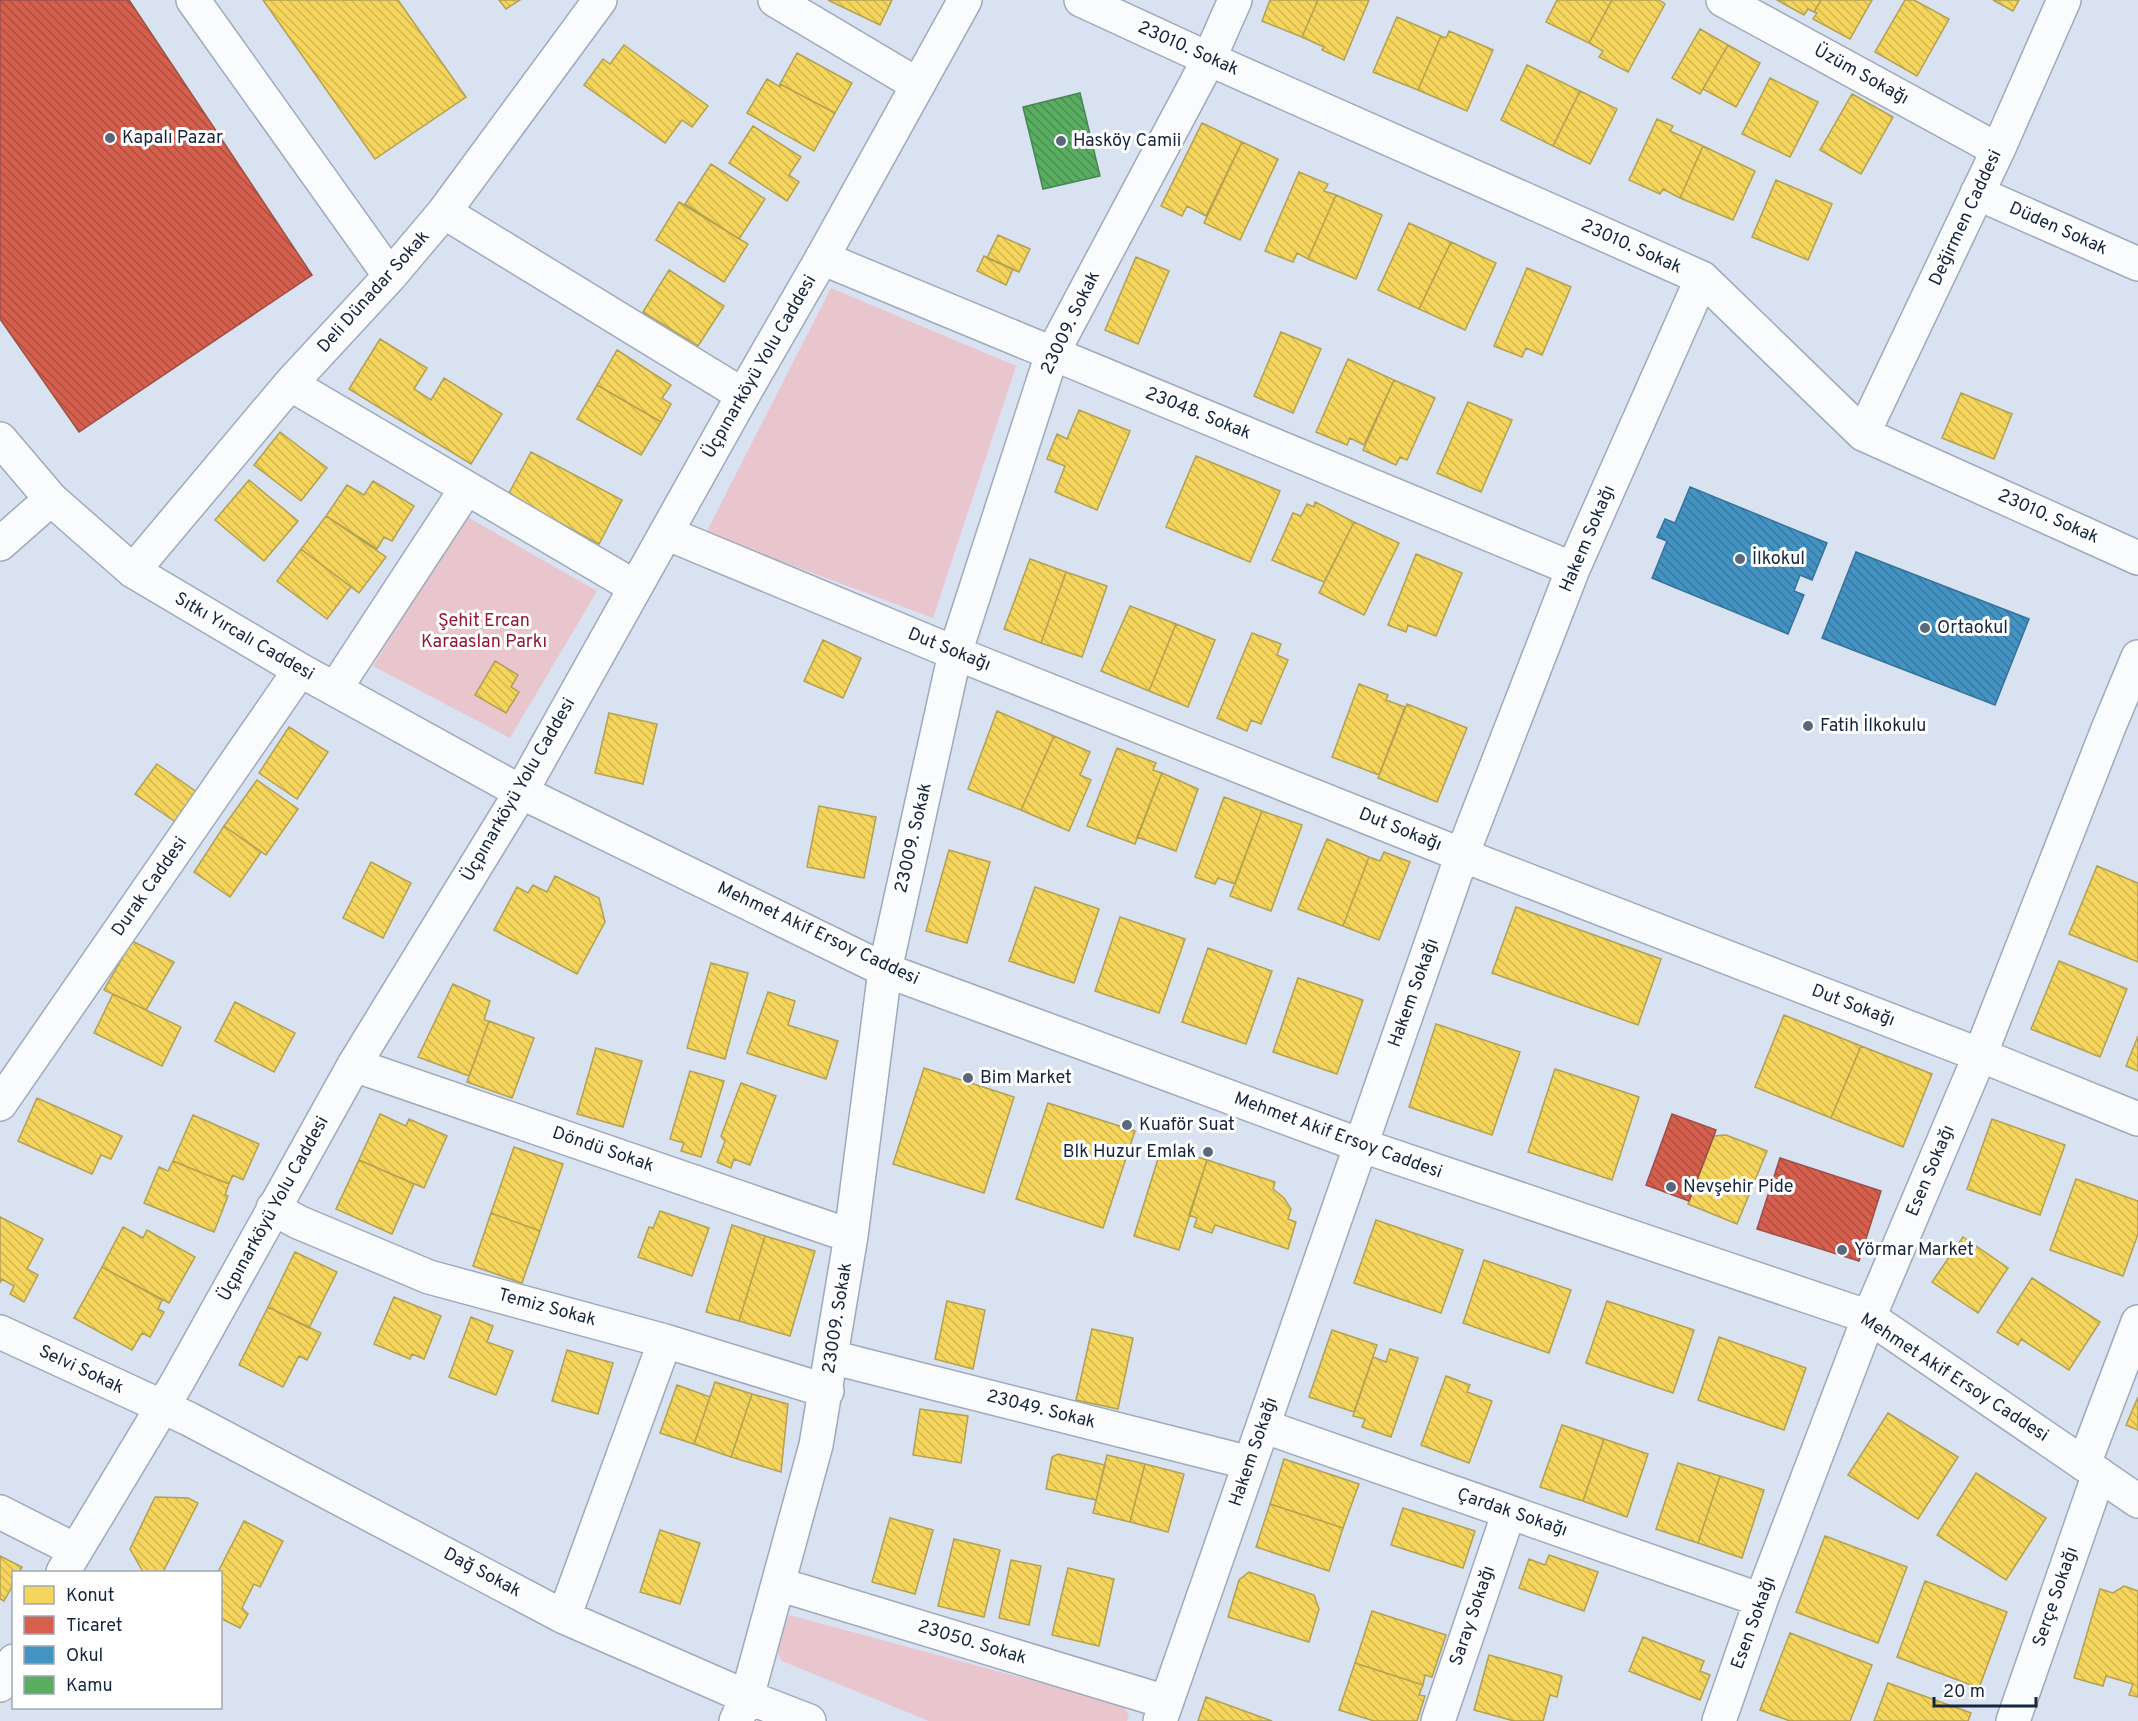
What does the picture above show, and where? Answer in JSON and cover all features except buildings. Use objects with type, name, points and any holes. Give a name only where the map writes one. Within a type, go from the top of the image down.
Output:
[{"type":"street","points":[[193,0],[390,276]]},
{"type":"street","name":"Deli Dünadar Sokak","points":[[133,571],[290,384],[390,276],[444,212],[600,0]]},
{"type":"street","name":"Üçpınarköyü Yolu Caddesi","points":[[69,1561],[162,1408],[354,1065],[521,792],[965,0]]},
{"type":"street","name":"23010. Sokak","points":[[1081,0],[1702,278],[1863,434],[2138,558]]},
{"type":"street","name":"23009. Sokak","points":[[742,1709],[816,1445],[851,1236],[885,969],[955,653],[1052,354],[1209,59],[1235,0]]},
{"type":"street","name":"Üzüm Sokağı","points":[[1723,0],[1998,150]]},
{"type":"street","name":"Değirmen Caddesi","points":[[1863,434],[1998,150],[2064,0]]},
{"type":"street","points":[[787,3],[918,85]]},
{"type":"street","name":"Düden Sokak","points":[[1977,193],[2138,264]]},
{"type":"street","points":[[444,212],[743,395]]},
{"type":"street","name":"23048. Sokak","points":[[822,258],[1574,569]]},
{"type":"street","name":"Hakem Sokağı","points":[[1163,1711],[1462,855],[1574,569],[1702,278]]},
{"type":"street","points":[[290,384],[635,587]]},
{"type":"street","name":"Sıtkı Yırcalı Caddesi","points":[[0,439],[51,499],[133,571],[335,690],[521,792]]},
{"type":"street","points":[[335,690],[466,489]]},
{"type":"street","points":[[0,544],[51,499]]},
{"type":"street","name":"Dut Sokağı","points":[[666,533],[955,653],[1462,855],[1980,1055],[2138,1119]]},
{"type":"street","name":"Esen Sokağı","points":[[1719,1721],[1761,1600],[1869,1317],[1980,1055],[2138,657]]},
{"type":"street","name":"Durak Caddesi","points":[[0,1104],[300,670]]},
{"type":"street","name":"Mehmet Akif Ersoy Caddesi","points":[[521,792],[885,969],[1360,1145],[1869,1317],[2138,1501]]},
{"type":"street","name":"Döndü Sokak","points":[[354,1065],[851,1236]]},
{"type":"street","name":"Temiz Sokak","points":[[273,1208],[298,1222],[429,1277],[665,1341],[826,1391]]},
{"type":"street","name":"Serçe Sokağı","points":[[2013,1721],[2138,1322]]},
{"type":"street","name":"Selvi Sokak","points":[[0,1332],[162,1408]]},
{"type":"street","points":[[564,1617],[665,1341]]},
{"type":"street","name":"23049. Sokak","points":[[831,1357],[1250,1463]]},
{"type":"street","name":"Dağ Sokak","points":[[162,1408],[189,1419],[742,1709],[809,1721]]},
{"type":"street","name":"Çardak Sokağı","points":[[1263,1426],[1761,1600]]},
{"type":"street","points":[[0,1512],[69,1561]]},
{"type":"street","name":"Saray Sokağı","points":[[1438,1721],[1509,1512]]},
{"type":"street","name":"23050. Sokak","points":[[778,1584],[1163,1711]]},
{"type":"street","points":[[0,1685],[12,1664]]},
{"type":"green space","points":[[831,288],[1016,366],[933,618],[706,533]]},
{"type":"green space","name":"Şehit Ercan Karaaslan Parkı","points":[[464,515],[597,591],[510,738],[373,666]]},
{"type":"green space","points":[[789,1615],[1123,1705],[1129,1716],[1127,1721],[929,1721],[782,1661],[775,1647]]},
{"type":"place","name":"Kapalı Pazar","points":[[110,138]]},
{"type":"place","name":"Hasköy Camii","points":[[1061,141]]},
{"type":"place","name":"İlkokul","points":[[1740,559]]},
{"type":"place","name":"Ortaokul","points":[[1925,628]]},
{"type":"place","name":"Fatih İlkokulu","points":[[1808,726]]},
{"type":"place","name":"Bim Market","points":[[968,1078]]},
{"type":"place","name":"Kuaför Suat","points":[[1127,1125]]},
{"type":"place","name":"Blk Huzur Emlak","points":[[1208,1152]]},
{"type":"place","name":"Nevşehir Pide","points":[[1671,1187]]},
{"type":"place","name":"Yörmar Market","points":[[1842,1250]]}]
